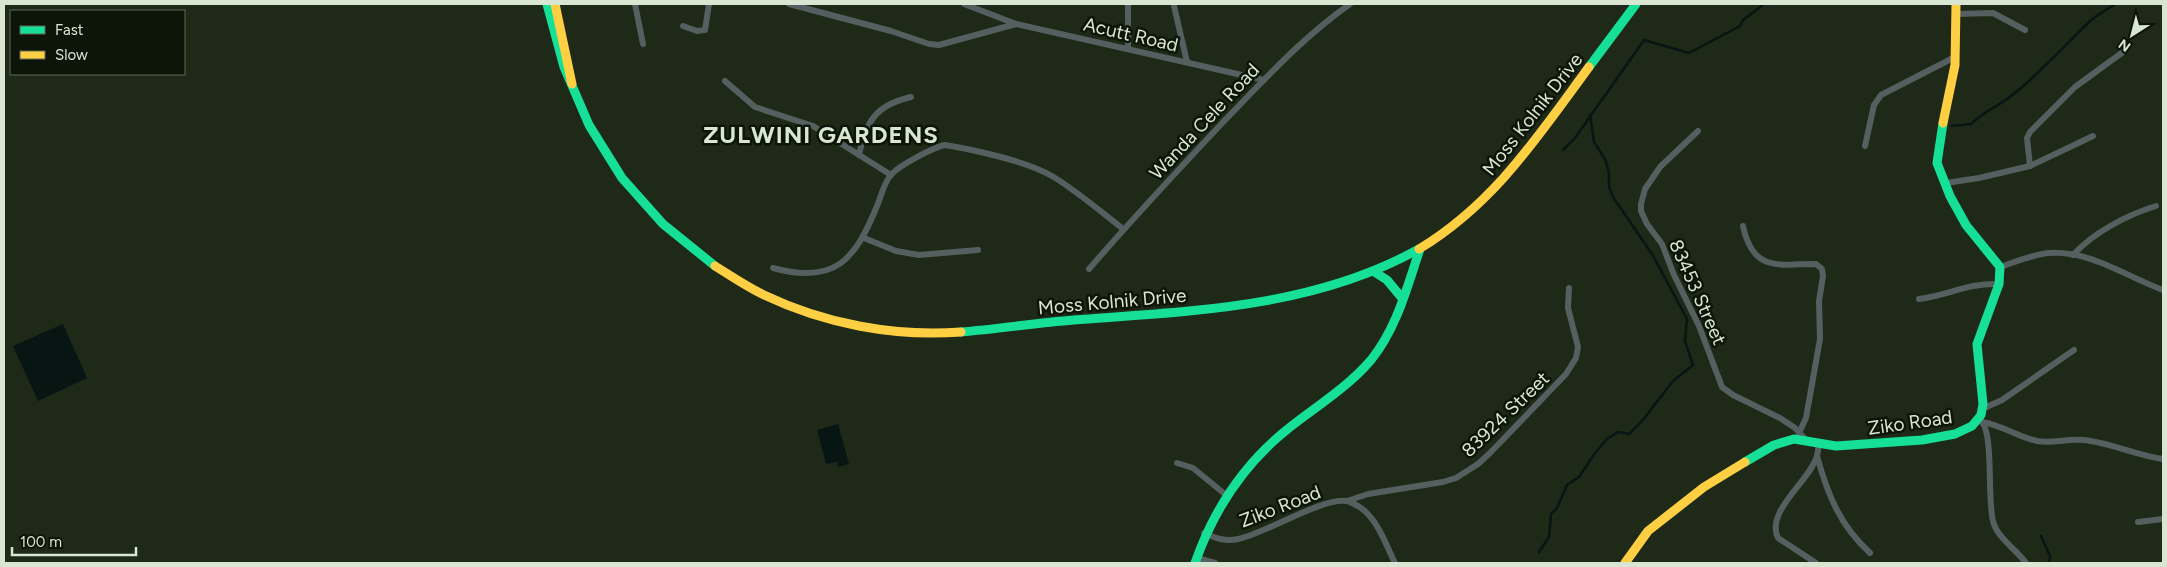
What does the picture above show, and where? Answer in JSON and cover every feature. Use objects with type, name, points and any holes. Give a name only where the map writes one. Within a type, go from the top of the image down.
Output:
[{"type":"main road","name":"Moss Kolnik Drive","points":[[547,4],[566,75],[586,119],[623,178],[640,200],[681,243],[726,276],[769,299],[828,320],[887,332],[918,333],[986,330],[1263,303],[1311,294],[1372,271],[1420,249],[1482,201],[1530,148],[1636,4]]},
{"type":"main road","name":"Moss Kolnik Drive","points":[[555,4],[572,75],[573,87]]},
{"type":"main road","points":[[1956,4],[1955,57],[1952,85],[1937,153],[1937,163],[1950,196],[1966,225],[2000,267]]},
{"type":"main road","points":[[1196,560],[1204,534],[1235,481],[1263,450],[1347,384],[1371,360],[1390,333],[1420,249]]},
{"type":"main road","name":"Ziko Road","points":[[1625,563],[1648,531],[1704,487],[1774,445],[1794,439],[1818,445],[1853,446],[1922,440],[1955,434],[1980,421],[1983,396],[1977,344],[1999,284],[2000,267]]},
{"type":"main road","points":[[1372,271],[1387,280],[1402,298]]},
{"type":"street","points":[[635,4],[643,44]]},
{"type":"street","points":[[683,26],[697,31],[705,30],[709,4]]},
{"type":"street","points":[[789,4],[891,31],[929,44],[939,45],[1016,24]]},
{"type":"street","name":"Acutt Road","points":[[964,4],[1016,24],[1264,80]]},
{"type":"street","points":[[1128,4],[1128,49]]},
{"type":"street","name":"Wanda Cele Road","points":[[1089,269],[1123,229],[1303,40],[1350,4]]},
{"type":"street","points":[[1174,6],[1187,62]]},
{"type":"street","points":[[1957,14],[1993,13],[2025,30]]},
{"type":"street","points":[[2030,166],[2027,138],[2030,132],[2075,87],[2123,52]]},
{"type":"street","points":[[1865,146],[1874,106],[1881,95],[1955,57]]},
{"type":"street","points":[[725,82],[755,107],[804,121],[891,174]]},
{"type":"street","points":[[860,155],[869,123],[877,113],[896,100],[911,97]]},
{"type":"street","name":"83453 Street","points":[[1698,131],[1660,167],[1645,189],[1641,211],[1647,224],[1662,244],[1674,275],[1699,326],[1722,387],[1733,395],[1780,418],[1807,441]]},
{"type":"street","points":[[1946,183],[1979,178],[2030,166],[2093,136]]},
{"type":"street","points":[[773,268],[795,274],[821,273],[846,258],[864,238],[891,174],[935,148],[945,145],[1037,169],[1068,188],[1123,229]]},
{"type":"street","points":[[2073,255],[2083,245],[2121,220],[2156,206]]},
{"type":"street","points":[[1744,226],[1746,236],[1759,257],[1772,265],[1816,264],[1822,269],[1823,276],[1819,301],[1820,339],[1806,418],[1799,433]]},
{"type":"street","points":[[864,238],[896,251],[919,255],[978,250]]},
{"type":"street","points":[[2000,267],[2046,253],[2073,255],[2095,260],[2163,290]]},
{"type":"street","points":[[1919,299],[1931,298],[1978,284],[1999,284]]},
{"type":"street","name":"83924 Street","points":[[1347,501],[1368,494],[1443,482],[1456,478],[1478,464],[1490,453],[1566,374],[1576,358],[1578,347],[1568,308],[1570,288]]},
{"type":"street","points":[[1982,409],[2002,400],[2074,350]]},
{"type":"street","points":[[1980,421],[2002,427],[2017,435],[2046,443],[2083,440],[2163,460]]},
{"type":"street","points":[[1980,421],[1986,427],[1988,442],[1988,474],[1992,520],[2001,536],[2026,563]]},
{"type":"street","points":[[1818,445],[1817,456],[1842,523],[1853,537],[1870,553]]},
{"type":"street","points":[[1816,563],[1778,538],[1775,526],[1778,515],[1817,456]]},
{"type":"street","points":[[1177,463],[1193,468],[1226,495]]},
{"type":"street","name":"Ziko Road","points":[[1204,534],[1216,538],[1238,540],[1329,504],[1347,501],[1361,508],[1371,518],[1395,563]]},
{"type":"street","points":[[2138,522],[2163,519]]},
{"type":"street","points":[[1196,560],[1215,563]]},
{"type":"shaded area","points":[[63,324],[87,378],[38,401],[13,346]]},
{"type":"shaded area","points":[[838,424],[849,464],[838,467],[837,462],[826,464],[817,430]]},
{"type":"waterway","points":[[1563,150],[1575,138],[1644,40],[1689,53],[1740,26],[1743,20],[1764,4]]},
{"type":"waterway","points":[[1952,126],[1971,124],[1981,115],[2010,97],[2035,76],[2090,21],[2115,4]]},
{"type":"waterway","points":[[1539,552],[1549,537],[1551,514],[1557,508],[1567,485],[1579,477],[1607,439],[1618,432],[1629,434],[1642,421],[1673,381],[1693,365],[1685,341],[1687,319],[1652,254],[1613,197],[1609,186],[1609,173],[1605,159],[1594,142],[1590,115]]},
{"type":"waterway","points":[[2041,536],[2050,556],[2049,563]]},
{"type":"traffic: fast","points":[[547,4],[564,67],[589,125],[622,178],[663,224],[715,266]]},
{"type":"traffic: fast","points":[[1589,67],[1636,4]]},
{"type":"traffic: fast","points":[[1745,462],[1774,445],[1794,439],[1836,446],[1922,440],[1955,434],[1972,426],[1981,415],[1983,404],[1977,344],[1999,284],[2000,267],[1966,225],[1950,196],[1937,163],[1943,123]]},
{"type":"traffic: fast","points":[[961,332],[1060,321],[1207,309],[1251,303],[1337,284],[1379,269],[1419,249]]},
{"type":"traffic: fast","points":[[1195,563],[1211,524],[1244,472],[1289,428],[1332,396],[1362,370],[1380,348],[1395,321],[1420,249]]},
{"type":"traffic: fast","points":[[1373,271],[1387,280],[1402,298]]},
{"type":"traffic: slow","points":[[555,4],[572,84]]},
{"type":"traffic: slow","points":[[1943,123],[1955,65],[1956,4]]},
{"type":"traffic: slow","points":[[1419,249],[1446,231],[1493,189],[1533,143],[1589,67]]},
{"type":"traffic: slow","points":[[715,266],[764,295],[811,314],[835,321],[885,330],[936,333],[961,332]]},
{"type":"traffic: slow","points":[[1625,563],[1648,531],[1704,487],[1745,462]]},
{"type":"district","name":"ZULWINI GARDENS","points":[[821,135]]}]
